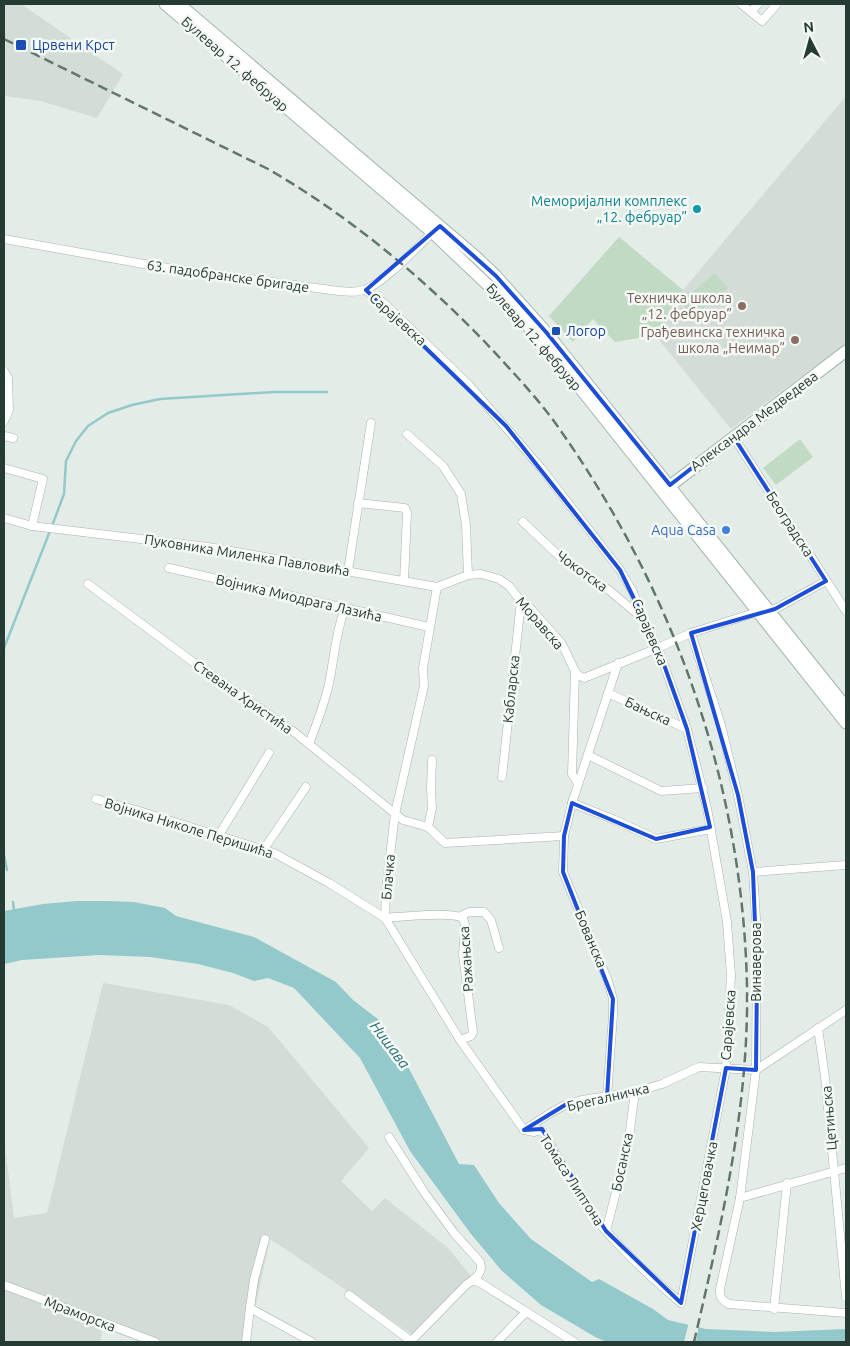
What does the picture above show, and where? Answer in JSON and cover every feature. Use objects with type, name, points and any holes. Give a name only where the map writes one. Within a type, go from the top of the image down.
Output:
[{"type":"main road","name":"Булевар 12. фебруар","points":[[165,4],[496,276],[546,332],[666,489],[682,502],[846,723]]},
{"type":"main road","name":"Булевар 12. фебруар","points":[[179,4],[350,151],[437,229]]},
{"type":"main road","name":"Александра Медведева","points":[[666,489],[846,351]]},
{"type":"main road","name":"Булевар 12. фебруар","points":[[763,612],[846,707]]},
{"type":"street","points":[[740,4],[762,21],[777,4]]},
{"type":"street","points":[[750,12],[758,4]]},
{"type":"street","points":[[366,290],[379,282],[437,229]]},
{"type":"street","name":"63. падобранске бригаде","points":[[4,239],[204,273],[331,290],[355,292],[366,290]]},
{"type":"street","name":"Сарајевска","points":[[366,290],[386,305],[469,385],[536,461],[620,570],[633,592],[642,618],[658,648],[687,729],[703,788],[727,922],[731,962],[726,1068]]},
{"type":"street","points":[[4,371],[8,378],[9,410],[4,421]]},
{"type":"street","points":[[348,571],[370,423]]},
{"type":"street","points":[[407,434],[443,466],[461,494],[466,525],[468,575]]},
{"type":"street","points":[[4,436],[13,438]]},
{"type":"street","name":"Београдска","points":[[733,436],[846,611]]},
{"type":"street","points":[[4,468],[43,479],[32,526]]},
{"type":"street","points":[[358,503],[405,508],[407,513],[404,581]]},
{"type":"street","name":"Пуковника Миленка Павловића","points":[[4,518],[32,526],[208,547],[437,587]]},
{"type":"street","name":"Чокотска","points":[[523,522],[559,556],[610,591],[642,618]]},
{"type":"street","name":"Војника Миодрага Лазића","points":[[169,568],[429,628]]},
{"type":"street","name":"Моравска","points":[[437,587],[468,575],[481,574],[499,579],[509,586],[562,644],[575,671]]},
{"type":"street","points":[[575,671],[580,677],[586,678],[691,632],[763,612],[826,581]]},
{"type":"street","name":"Стевана Христића","points":[[88,584],[309,744],[403,820],[428,828]]},
{"type":"street","name":"Блачка","points":[[437,587],[423,668],[424,686],[395,814],[386,890],[385,918],[460,1040],[524,1130]]},
{"type":"street","name":"Кабларска","points":[[502,777],[521,601]]},
{"type":"street","points":[[309,744],[328,689],[339,624],[345,608]]},
{"type":"street","name":"Винаверова","points":[[691,632],[721,725],[738,795],[753,872],[757,934],[756,1070],[740,1198],[720,1289],[720,1297],[729,1304],[774,1309]]},
{"type":"street","name":"Бованска","points":[[607,1096],[613,998],[608,981],[562,872],[564,836],[572,803],[618,663]]},
{"type":"street","points":[[575,671],[572,774],[578,784]]},
{"type":"street","name":"Бањска","points":[[608,693],[687,729]]},
{"type":"street","points":[[219,835],[269,753]]},
{"type":"street","points":[[588,755],[661,791],[703,788]]},
{"type":"street","points":[[432,760],[432,808],[428,828],[442,841],[448,844],[564,836]]},
{"type":"street","points":[[264,850],[306,787]]},
{"type":"street","name":"Војника Николе Перишића","points":[[96,799],[274,853],[329,883],[385,918]]},
{"type":"street","points":[[572,803],[656,839],[701,829],[711,829]]},
{"type":"street","points":[[753,872],[846,865]]},
{"type":"street","points":[[461,916],[469,912],[484,912],[491,920],[499,948]]},
{"type":"street","name":"Ражањска","points":[[385,918],[461,916],[465,925],[463,955],[473,1032],[471,1036],[460,1040]]},
{"type":"street","points":[[756,1070],[846,1010]]},
{"type":"street","name":"Цетињска","points":[[818,1028],[825,1076],[846,1298]]},
{"type":"street","name":"Брегалничка","points":[[524,1130],[566,1105],[582,1100],[635,1092],[662,1084],[699,1067],[756,1070]]},
{"type":"street","name":"Херцеговачка","points":[[681,1303],[726,1068]]},
{"type":"street","name":"Босанска","points":[[606,1231],[628,1145],[635,1092]]},
{"type":"street","name":"Томаса Липтона","points":[[524,1130],[534,1132],[539,1130],[544,1133],[571,1181],[606,1231],[659,1285],[681,1303]]},
{"type":"street","points":[[389,1137],[424,1192],[454,1233],[480,1262],[482,1268],[473,1282]]},
{"type":"street","points":[[740,1198],[787,1183],[846,1168]]},
{"type":"street","points":[[787,1183],[774,1309],[846,1313]]},
{"type":"street","points":[[246,1342],[254,1280],[265,1239]]},
{"type":"street","points":[[349,1295],[410,1341],[466,1285],[479,1282],[574,1342]]},
{"type":"street","name":"Мраморска","points":[[4,1285],[155,1342]]},
{"type":"street","points":[[250,1308],[312,1342]]},
{"type":"street","points":[[497,1342],[526,1313]]},
{"type":"highlighted area","points":[[440,226],[496,276],[546,332],[670,485],[733,436],[826,581],[775,609],[691,633],[738,795],[753,872],[757,975],[756,1070],[726,1068],[681,1303],[606,1231],[542,1129],[524,1130],[565,1105],[607,1097],[613,999],[563,872],[564,836],[572,803],[656,839],[710,827],[687,729],[658,648],[620,570],[506,426],[366,290]]},
{"type":"shaded area","points":[[4,4],[21,4],[123,74],[97,118],[40,101],[4,96]]},
{"type":"shaded area","points":[[846,96],[846,343],[731,429],[655,335],[683,290]]},
{"type":"shaded area","points":[[103,983],[229,1005],[268,1027],[369,1148],[341,1181],[372,1211],[385,1198],[448,1248],[471,1276],[413,1335],[270,1239],[248,1342],[140,1342],[103,1328],[100,1342],[4,1342],[4,1139],[14,1218],[47,1213]]},
{"type":"green space","points":[[619,237],[683,290],[655,335],[615,342],[593,319],[573,342],[549,316]]},
{"type":"green space","points":[[715,273],[728,288],[693,316],[681,302]]},
{"type":"green space","points":[[800,439],[813,457],[776,485],[763,468]]},
{"type":"water","name":"Нишава","points":[[77,901],[134,902],[165,908],[176,916],[254,937],[336,982],[353,1000],[379,1020],[405,1061],[459,1164],[474,1165],[499,1203],[531,1239],[592,1282],[599,1279],[653,1309],[668,1320],[706,1329],[774,1332],[846,1329],[846,1342],[607,1342],[597,1338],[541,1305],[502,1271],[471,1234],[410,1151],[360,1058],[294,988],[268,978],[254,981],[233,973],[198,964],[150,957],[99,955],[22,960],[4,964],[4,911],[43,904]]},
{"type":"pier","points":[[689,1322],[699,1325],[696,1342],[684,1342]]},
{"type":"waterway","points":[[52,526],[64,494],[66,461],[76,441],[88,426],[108,413],[160,399],[274,392],[327,392]]},
{"type":"waterway","points":[[4,648],[50,531]]},
{"type":"waterway","points":[[4,855],[7,870]]},
{"type":"waterway","points":[[13,902],[14,910]]},
{"type":"railway","points":[[4,39],[268,169],[327,206],[382,248],[435,293],[485,342],[522,382],[556,424],[598,488],[635,553],[667,622],[694,692],[716,763],[732,837],[742,911],[747,987],[746,1032],[738,1122],[723,1211],[694,1342]]},
{"type":"place","name":"Црвени Крст","points":[[21,45]]},
{"type":"place","name":"Меморијални комплекс „12. фебруар”","points":[[697,209]]},
{"type":"place","name":"Техничка школа „12. фебруар”","points":[[742,306]]},
{"type":"place","name":"Логор","points":[[556,331]]},
{"type":"place","name":"Грађевинска техничка школа „Неимар”","points":[[795,340]]},
{"type":"place","name":"Aqua Casa","points":[[726,530]]}]
